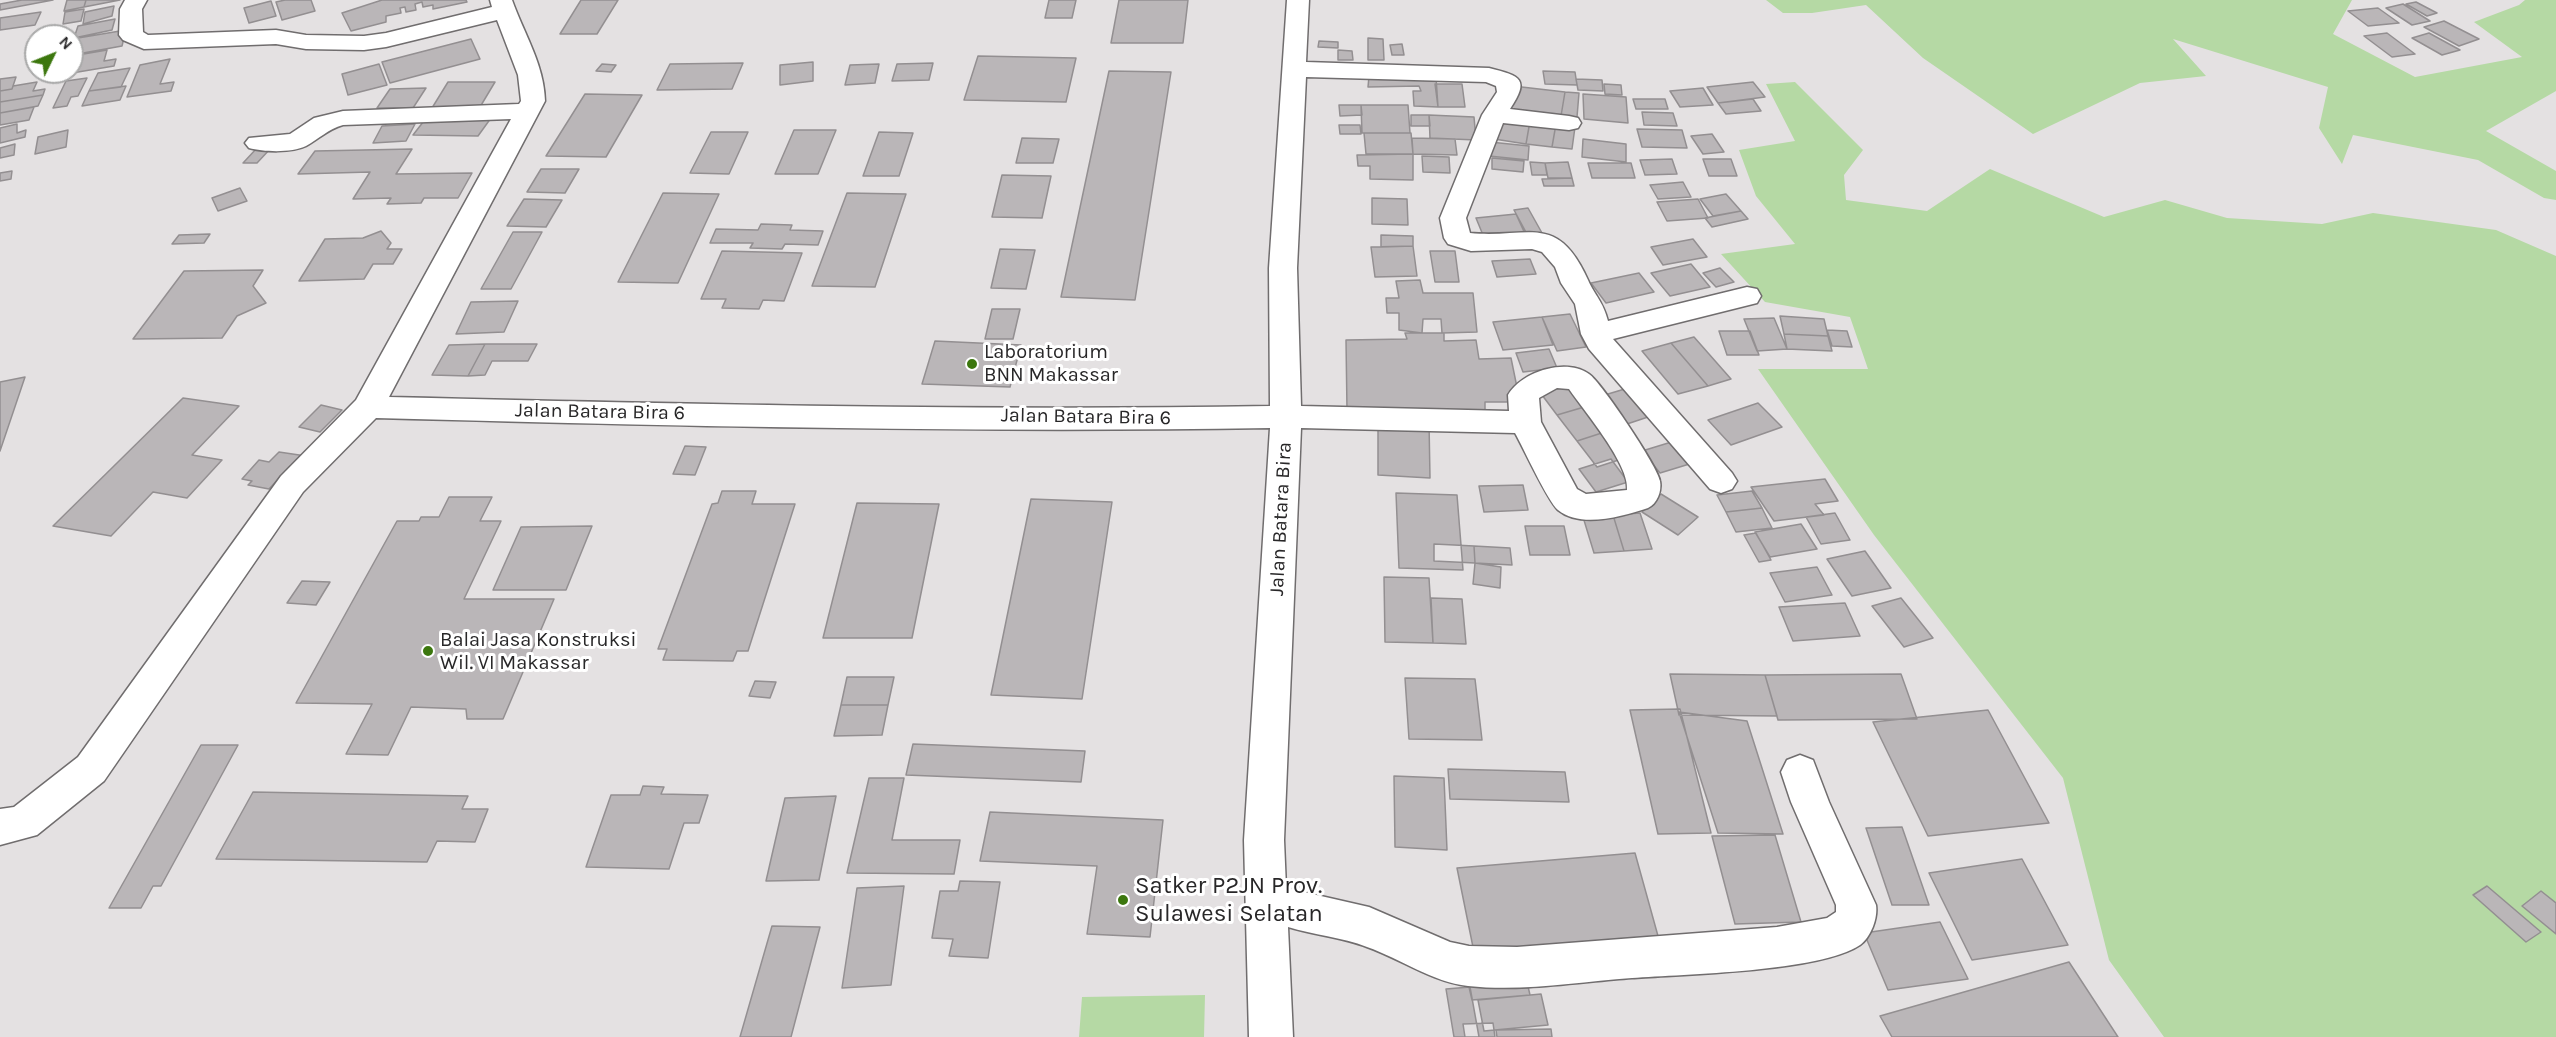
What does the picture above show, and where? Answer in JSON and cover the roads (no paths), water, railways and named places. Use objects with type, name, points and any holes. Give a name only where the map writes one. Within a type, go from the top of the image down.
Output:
[{"type":"street","points":[[0,827],[23,822],[91,769],[292,484],[368,407],[533,101],[532,77],[503,6],[386,40],[364,43],[236,37],[144,42],[130,35],[131,9],[136,0]]},
{"type":"street","name":"Jalan Batara Bira","points":[[1271,1037],[1264,840],[1286,417],[1283,268],[1298,0]]},
{"type":"street","points":[[1293,69],[1496,76],[1510,85],[1509,92],[1494,115],[1453,218],[1458,238],[1471,242],[1534,240],[1548,243],[1568,265],[1575,283],[1589,304],[1599,342],[1721,481]]},
{"type":"street","points":[[258,143],[296,141],[323,123],[343,118],[528,111]]},
{"type":"street","points":[[1494,115],[1569,123]]},
{"type":"street","points":[[1596,334],[1747,296]]},
{"type":"street","name":"Jalan Batara Bira 6","points":[[368,407],[699,415],[1150,419],[1286,417],[1526,422]]},
{"type":"street","points":[[1265,901],[1307,914],[1369,927],[1448,962],[1469,966],[1517,967],[1777,947],[1827,938],[1844,932],[1852,925],[1857,915],[1856,905],[1810,802],[1800,772]]},
{"type":"place","name":"Laboratorium BNN Makassar","points":[[972,364]]},
{"type":"place","name":"Balai Jasa Konstruksi Wil. VI Makassar","points":[[428,651]]},
{"type":"place","name":"Satker P2JN Prov. Sulawesi Selatan","points":[[1123,900]]}]
